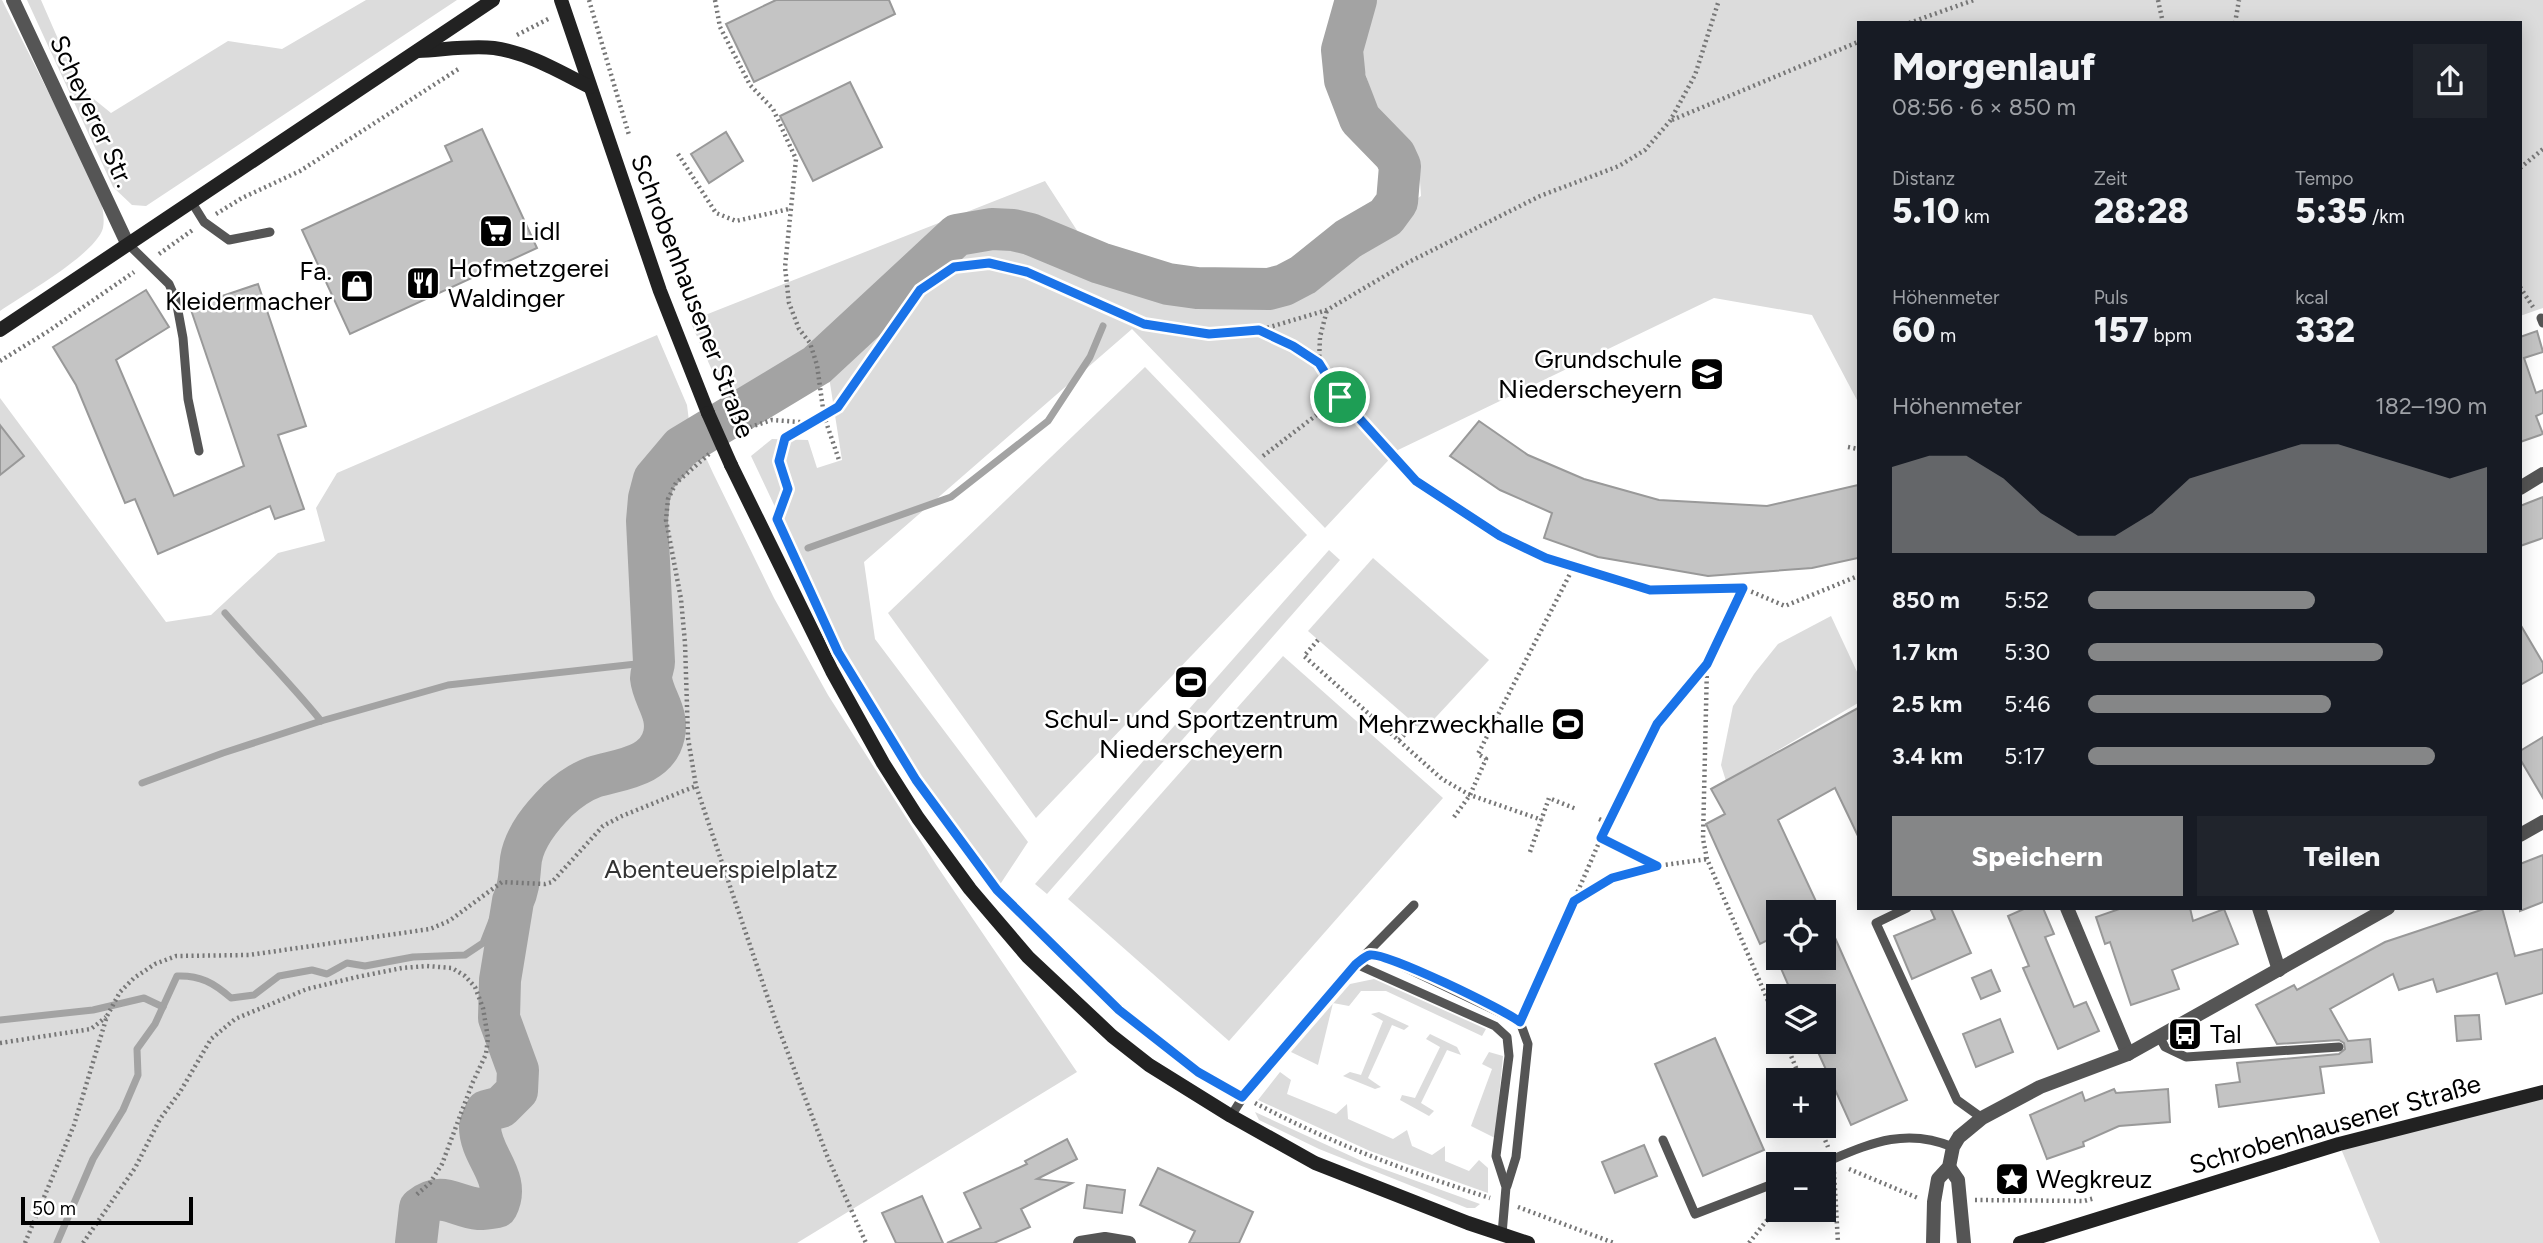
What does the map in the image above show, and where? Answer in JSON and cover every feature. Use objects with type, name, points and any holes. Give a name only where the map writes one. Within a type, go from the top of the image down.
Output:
[{"type":"main road","points":[[0,330],[493,0]]},
{"type":"main road","name":"Schrobenhausener Straße","points":[[563,5],[660,291],[731,465],[832,671],[878,753],[918,818],[970,889],[1028,957],[1112,1036],[1149,1065],[1231,1116],[1315,1163],[1502,1239],[1528,1243]]},
{"type":"main road","points":[[417,51],[481,48],[507,51],[545,64],[590,87]]},
{"type":"main road","name":"Schrobenhausener Straße","points":[[2020,1243],[2339,1144],[2543,1092]]},
{"type":"street","name":"Scheyerer Str.","points":[[13,0],[127,243]]},
{"type":"street","points":[[2522,487],[2543,474]]},
{"type":"street","points":[[2522,834],[2543,822]]},
{"type":"street","points":[[2068,910],[2128,1054]]},
{"type":"street","points":[[2260,910],[2280,970]]},
{"type":"street","points":[[1933,1243],[1934,1202],[1938,1179],[1949,1167],[1953,1147],[1959,1138],[1982,1118],[2040,1087],[2128,1054],[2385,910]]},
{"type":"street","points":[[1949,1167],[1958,1180],[1964,1243]]},
{"type":"street","points":[[1080,1243],[1105,1239],[1129,1243]]},
{"type":"lane","points":[[191,201],[204,222],[229,240],[270,232]]},
{"type":"lane","points":[[127,243],[169,284],[176,300],[183,338],[188,399],[199,451]]},
{"type":"lane","points":[[1231,1116],[1242,1097],[1356,964],[1414,905]]},
{"type":"lane","points":[[1903,910],[1875,923],[1957,1100],[1982,1118]]},
{"type":"lane","points":[[1356,964],[1369,955],[1383,957],[1520,1022],[1528,1044],[1516,1157],[1506,1187]]},
{"type":"lane","points":[[1356,964],[1495,1026],[1507,1037],[1509,1056],[1496,1156],[1506,1187],[1502,1239]]},
{"type":"lane","points":[[2158,1036],[2165,1047],[2186,1056],[2339,1047]]},
{"type":"lane","points":[[1836,1158],[1876,1141],[1898,1137],[1924,1138],[1953,1147]]},
{"type":"lane","points":[[1663,1140],[1695,1214],[1766,1187]]},
{"type":"path","points":[[715,0],[720,27],[732,51],[750,85],[773,109],[796,159],[785,267],[789,303],[816,360],[824,416],[839,460]]},
{"type":"path","points":[[771,507],[777,519],[788,489],[779,461],[785,438],[838,407],[920,290],[954,267],[989,263],[1027,272],[1144,324],[1209,334],[1259,330],[1327,310],[1405,264],[1540,196],[1619,166],[1646,149],[1670,121],[1695,75],[1719,0]]},
{"type":"path","points":[[1915,21],[1974,0]]},
{"type":"path","points":[[2158,0],[2163,21]]},
{"type":"path","points":[[2235,21],[2239,0]]},
{"type":"path","points":[[507,51],[511,38],[563,5]]},
{"type":"path","points":[[1670,121],[1857,43]]},
{"type":"path","points":[[0,361],[47,332],[242,198],[300,171],[443,76],[471,64]]},
{"type":"path","points":[[2522,166],[2543,149]]},
{"type":"path","points":[[678,155],[716,213],[736,221],[789,209]]},
{"type":"path","points":[[2522,290],[2542,320]]},
{"type":"path","points":[[1319,363],[1320,337],[1327,310]]},
{"type":"path","points":[[1259,330],[1293,346],[1319,363],[1340,397],[1416,481],[1500,536],[1546,558],[1650,590],[1743,588],[1785,606],[1857,576]]},
{"type":"path","points":[[1263,456],[1340,397]]},
{"type":"path","points":[[731,437],[741,430],[772,420],[813,423]]},
{"type":"path","points":[[1848,447],[1857,449]]},
{"type":"path","points":[[711,452],[676,483],[668,499],[666,520],[681,599],[688,738],[696,786],[775,1019],[828,1158],[866,1243]]},
{"type":"path","points":[[1454,817],[1470,795],[1486,759],[1478,754],[1573,568]]},
{"type":"path","points":[[1520,1022],[1608,822],[1657,724],[1707,664],[1743,588]]},
{"type":"path","points":[[1318,640],[1304,656],[1442,779],[1470,795],[1542,820]]},
{"type":"path","points":[[1707,664],[1702,819],[1707,859],[1766,996]]},
{"type":"path","points":[[1399,740],[1415,724]]},
{"type":"path","points":[[25,1243],[75,1125],[107,1016],[120,992],[134,978],[155,964],[176,956],[249,955],[430,929],[449,921],[502,882],[552,882],[603,826],[696,786]]},
{"type":"path","points":[[925,791],[997,890],[1119,1010],[1198,1072]]},
{"type":"path","points":[[1530,852],[1549,799],[1576,809]]},
{"type":"path","points":[[1599,819],[1608,822]]},
{"type":"path","points":[[1601,838],[1657,866]]},
{"type":"path","points":[[1574,901],[1612,878],[1657,866],[1707,859]]},
{"type":"path","points":[[83,1243],[135,1168],[160,1119],[180,1092],[211,1039],[235,1019],[307,989],[344,980],[402,968],[452,968],[465,976],[475,987],[486,1028],[486,1054],[442,1164],[430,1183],[415,1196]]},
{"type":"path","points":[[0,1043],[91,1030],[107,1016]]},
{"type":"path","points":[[1209,1078],[1314,1134],[1388,1165],[1506,1203],[1614,1243]]},
{"type":"path","points":[[1836,1161],[1855,1173],[1934,1202]]},
{"type":"path","points":[[1836,1209],[1838,1243]]},
{"type":"path","points":[[1749,1243],[1766,1221]]},
{"type":"green space","points":[[0,0],[100,195],[104,220],[98,238],[87,250],[0,311]]},
{"type":"green space","points":[[27,0],[41,0],[79,87],[111,113],[228,41],[282,49],[366,0],[457,0],[146,206],[132,205],[113,187]]},
{"type":"green space","points":[[1374,0],[2543,0],[2543,308],[2522,315],[2522,21],[1857,21],[1857,400],[1812,315],[1714,298],[1398,450],[1325,528],[1132,329],[864,562],[875,639],[1028,842],[997,889],[899,754],[850,666],[751,456],[772,439],[808,440],[817,468],[842,460],[827,364],[953,243],[989,233],[1023,236],[1041,241],[1143,287],[1181,297],[1221,303],[1260,303],[1279,300],[1267,275],[1303,275],[1328,257],[1380,233],[1390,225],[1398,211],[1421,196],[1417,171],[1377,110],[1361,60],[1360,47],[1372,15]]},
{"type":"green space","points":[[1045,181],[1078,232],[1121,253],[1115,255],[1064,236],[1016,224],[992,223],[969,227],[945,238],[921,255],[862,315],[838,334],[727,404],[690,321]]},
{"type":"green space","name":"Abenteuerspielplatz","points":[[657,335],[687,405],[689,421],[713,473],[774,598],[828,695],[937,866],[1077,1072],[797,1243],[0,1243],[0,398],[166,622],[211,615],[278,553],[325,541],[316,508],[337,473]]},
{"type":"green space","points":[[1145,367],[1307,535],[1036,818],[888,613]]},
{"type":"green space","points":[[1329,550],[1340,560],[1047,894],[1035,884]]},
{"type":"green space","points":[[1373,558],[1489,660],[1423,731],[1308,631]]},
{"type":"green space","points":[[1831,616],[1857,672],[1857,704],[1726,781],[1721,765],[1733,706],[1778,644]]},
{"type":"green space","points":[[1283,656],[1443,798],[1229,1041],[1068,899]]},
{"type":"green space","points":[[1374,979],[1486,1029],[1482,1036],[1386,991],[1361,991],[1349,1006],[1333,1003],[1350,984]]},
{"type":"green space","points":[[1333,1004],[1318,1065],[1291,1052]]},
{"type":"green space","points":[[1379,1012],[1409,1026],[1404,1030],[1392,1025],[1368,1078],[1381,1087],[1375,1089],[1343,1076],[1350,1072],[1361,1075],[1383,1021],[1371,1014]]},
{"type":"green space","points":[[1430,1034],[1457,1047],[1461,1055],[1447,1050],[1421,1103],[1434,1111],[1429,1116],[1400,1100],[1402,1095],[1415,1098],[1440,1047],[1426,1039]]},
{"type":"green space","points":[[1489,1052],[1503,1056],[1495,1138],[1471,1126],[1492,1069],[1482,1064]]},
{"type":"green space","points":[[1280,1072],[1291,1080],[1287,1094],[1336,1114],[1347,1104],[1348,1119],[1393,1139],[1407,1130],[1412,1146],[1432,1155],[1445,1146],[1445,1161],[1469,1171],[1479,1160],[1488,1168],[1488,1193],[1370,1151],[1258,1100]]},
{"type":"green space","points":[[2543,1092],[2543,1243],[2380,1243],[2339,1144]]},
{"type":"green space","points":[[1255,1112],[1364,1162],[1480,1204],[1475,1208],[1467,1208],[1319,1149],[1259,1120]]},
{"type":"building","points":[[776,0],[889,0],[895,14],[754,82],[726,24]]},
{"type":"building","points":[[850,82],[882,147],[813,181],[780,116]]},
{"type":"building","points":[[482,129],[537,248],[350,334],[302,230],[452,161],[445,146]]},
{"type":"building","points":[[726,132],[743,161],[709,183],[691,154]]},
{"type":"building","points":[[258,284],[306,426],[278,435],[304,509],[275,519],[270,506],[158,554],[135,499],[125,503],[76,385],[53,347],[146,290],[169,327],[116,360],[174,496],[244,466],[190,307]]},
{"type":"building","points":[[2537,331],[2543,352],[2524,358],[2536,393],[2543,390],[2543,413],[2536,416],[2543,434],[2522,441],[2522,336]]},
{"type":"building","name":"Grundschule Niederscheyern","points":[[1479,421],[1528,455],[1584,479],[1659,500],[1767,506],[1857,485],[1857,558],[1812,568],[1708,576],[1598,557],[1544,538],[1552,513],[1500,490],[1450,456]]},
{"type":"building","points":[[0,425],[24,456],[0,475]]},
{"type":"building","points":[[2543,497],[2543,538],[2522,545],[2522,505]]},
{"type":"building","points":[[2522,627],[2543,663],[2543,672],[2522,684]]},
{"type":"building","points":[[1857,709],[1857,834],[1835,788],[1778,820],[1815,900],[1766,900],[1766,941],[1760,944],[1706,824],[1725,814],[1711,789]]},
{"type":"building","points":[[2543,737],[2543,798],[2522,762],[2522,750]]},
{"type":"building","points":[[2543,855],[2543,902],[2520,911],[2522,910],[2522,863]]},
{"type":"building","points":[[1931,910],[1952,910],[1971,953],[1912,979],[1894,936],[1935,919]]},
{"type":"building","points":[[2022,910],[2044,910],[2054,934],[2045,937],[2074,1007],[2086,1002],[2099,1031],[2058,1049],[2023,968],[2029,966],[2008,916]]},
{"type":"building","points":[[2116,910],[2190,910],[2193,921],[2224,910],[2238,944],[2172,970],[2179,989],[2131,1005],[2110,942],[2105,944],[2096,917]]},
{"type":"building","points":[[2481,910],[2503,910],[2515,956],[2543,949],[2543,993],[2506,1004],[2497,973],[2437,992],[2433,979],[2399,990],[2393,974],[2330,1009],[2348,1041],[2370,1039],[2372,1062],[2320,1067],[2324,1093],[2219,1107],[2216,1085],[2240,1082],[2237,1063],[2339,1054],[2345,1049],[2344,1043],[2339,1040],[2277,1044],[2256,1005],[2294,985],[2297,990],[2385,942]]},
{"type":"building","points":[[1836,940],[1907,1100],[1851,1125],[1836,1092],[1836,1068],[1825,1068],[1819,1054],[1836,1054],[1836,984],[1788,984],[1782,970],[1836,970]]},
{"type":"building","points":[[1991,970],[2000,991],[1981,999],[1972,978]]},
{"type":"building","points":[[2479,1015],[2481,1039],[2457,1041],[2455,1016]]},
{"type":"building","points":[[2000,1019],[2013,1052],[1976,1067],[1963,1034]]},
{"type":"building","points":[[1715,1038],[1764,1150],[1703,1176],[1655,1064]]},
{"type":"building","points":[[2114,1089],[2116,1093],[2168,1089],[2170,1122],[2119,1126],[2083,1142],[2084,1146],[2047,1159],[2030,1115],[2082,1092],[2085,1101]]},
{"type":"building","points":[[1067,1139],[1077,1159],[1037,1179],[1072,1183],[1021,1209],[1030,1227],[994,1243],[947,1243],[981,1228],[964,1193],[1027,1164],[1025,1161]]},
{"type":"building","points":[[1644,1145],[1657,1176],[1615,1193],[1602,1162]]},
{"type":"building","points":[[1158,1168],[1253,1212],[1239,1243],[1189,1243],[1195,1231],[1140,1205]]},
{"type":"building","points":[[1087,1185],[1125,1190],[1122,1213],[1084,1208]]},
{"type":"building","points":[[922,1196],[943,1243],[896,1243],[882,1213]]},
{"type":"waterway","points":[[416,1243],[420,1208],[428,1203],[442,1200],[486,1209],[497,1207],[501,1196],[501,1186],[481,1138],[480,1127],[486,1111],[501,1107],[517,1091],[518,1070],[499,1018],[500,980],[526,842],[540,820],[566,793],[589,779],[626,769],[646,760],[660,746],[664,735],[663,712],[651,678],[654,662],[647,521],[654,479],[681,447],[817,365],[957,235],[992,229],[1013,230],[1030,234],[1100,263],[1168,284],[1197,288],[1269,289],[1303,275],[1348,239],[1386,217],[1397,202],[1400,166],[1395,155],[1360,119],[1345,80],[1342,50],[1356,0]]},
{"type":"waterway","points":[[808,548],[951,497],[1048,421],[1090,357],[1103,326]]},
{"type":"waterway","points":[[225,613],[321,721]]},
{"type":"waterway","points":[[142,783],[321,721],[448,685],[654,662]]},
{"type":"waterway","points":[[57,1243],[93,1159],[123,1110],[138,1075],[137,1049],[155,1024],[177,976],[206,981],[231,998],[254,995],[279,976],[312,970],[327,974],[347,963],[365,966],[413,957],[465,955],[483,943],[494,915],[513,901]]},
{"type":"waterway","points":[[0,1020],[93,1010],[144,998],[163,1007]]},
{"type":"place","name":"Lidl","points":[[496,231]]},
{"type":"place","name":"Hofmetzgerei Waldinger","points":[[423,283]]},
{"type":"place","name":"Fa. Kleidermacher","points":[[357,286]]},
{"type":"place","name":"Grundschule Niederscheyern","points":[[1707,374]]},
{"type":"place","name":"Schul- und Sportzentrum Niederscheyern","points":[[1191,682]]},
{"type":"place","name":"Mehrzweckhalle","points":[[1568,724]]},
{"type":"place","name":"Tal","points":[[2185,1034]]},
{"type":"place","name":"Wegkreuz","points":[[2012,1179]]},
{"type":"route","points":[[989,263],[1027,272],[1144,324],[1209,334],[1259,330],[1293,346],[1319,363],[1340,397],[1416,481],[1500,536],[1546,558],[1650,590],[1743,588],[1707,664],[1657,724],[1601,838],[1657,866],[1612,878],[1574,901],[1520,1022],[1422,973],[1383,957],[1369,955],[1356,964],[1242,1097],[1198,1072],[1119,1010],[997,890],[916,780],[838,652],[777,519],[788,489],[779,461],[785,438],[838,407],[920,290],[954,267],[971,264],[989,263]]}]
